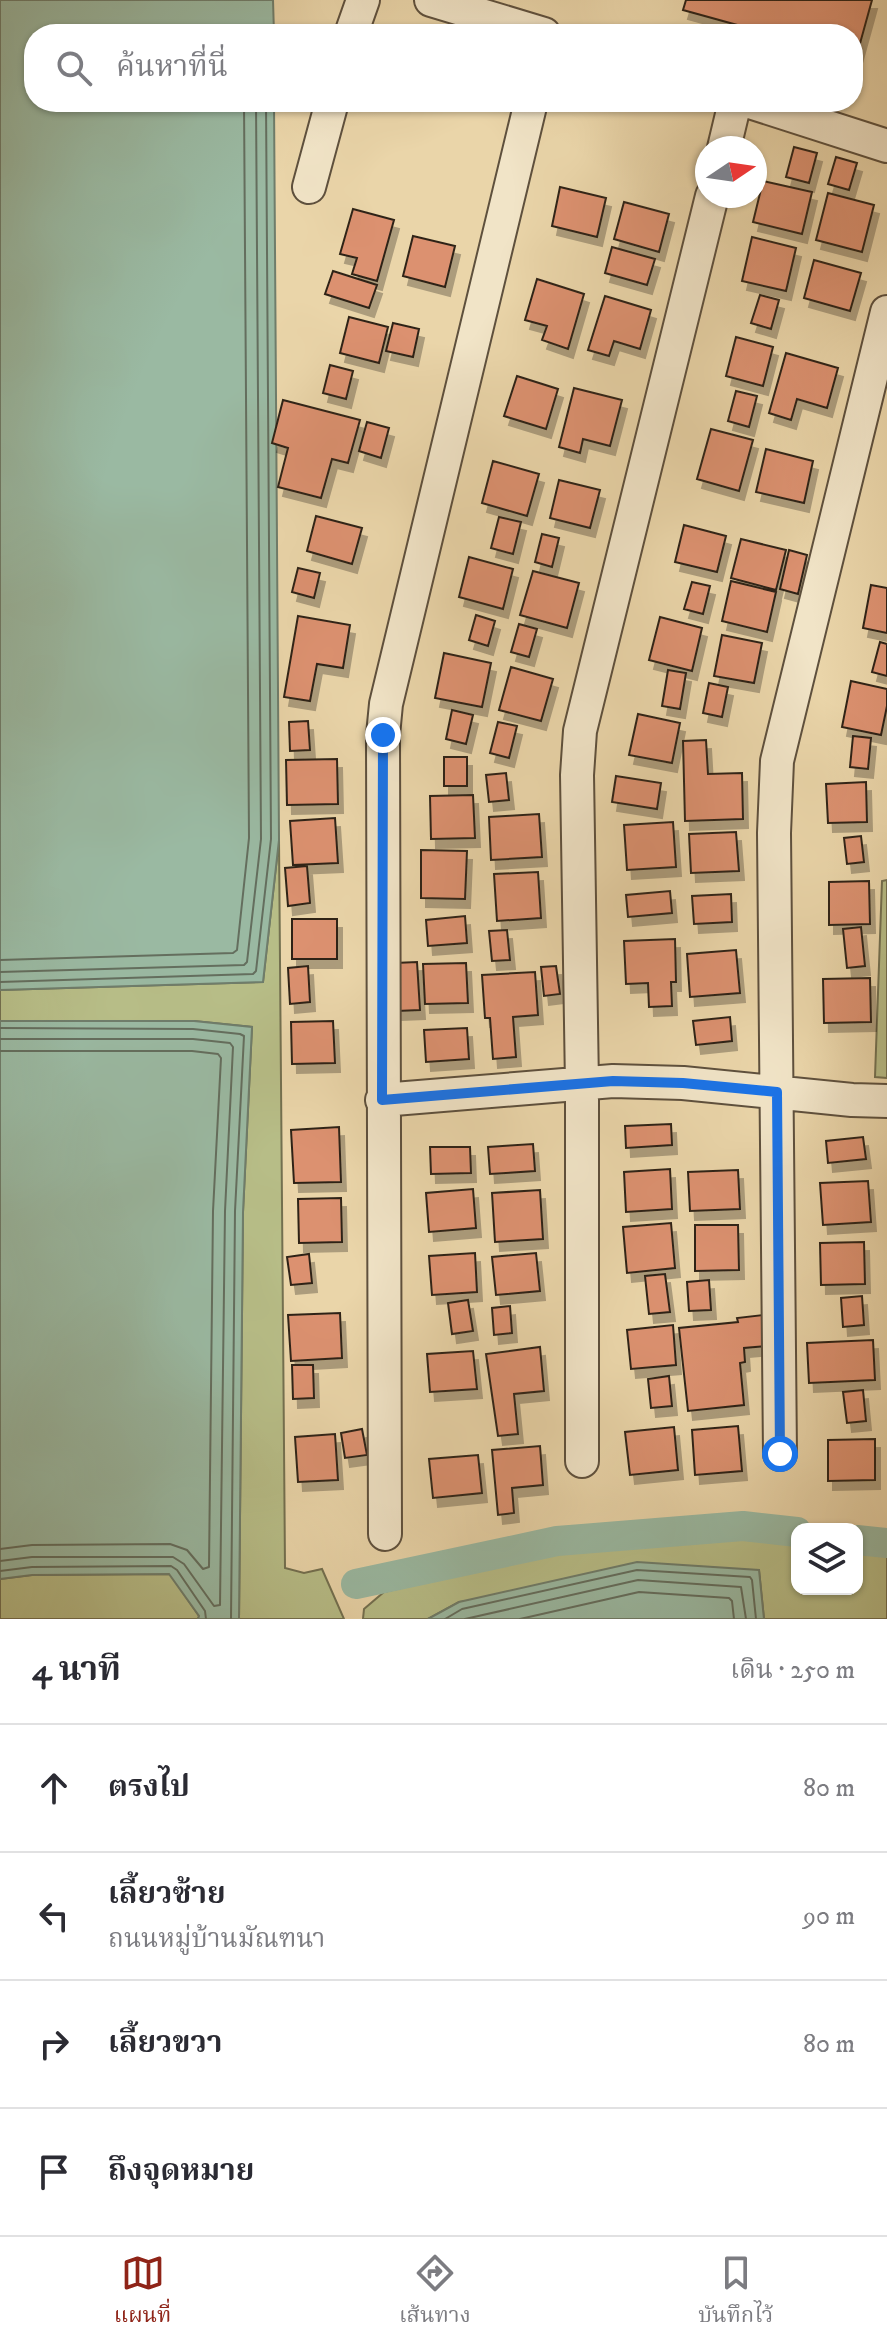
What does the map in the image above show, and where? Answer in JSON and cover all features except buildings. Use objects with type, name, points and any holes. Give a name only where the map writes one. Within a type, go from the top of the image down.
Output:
[{"type":"street","points":[[355,24],[363,0]]},
{"type":"street","points":[[431,0],[511,24]]},
{"type":"street","points":[[309,187],[329,112]]},
{"type":"street","points":[[385,1534],[382,1100],[383,735],[386,704],[529,112]]},
{"type":"street","points":[[727,136],[733,112]]},
{"type":"street","points":[[781,112],[887,146]]},
{"type":"street","points":[[582,1461],[582,1085],[577,775],[580,731],[709,208]]},
{"type":"street","points":[[780,1454],[774,833],[777,761],[887,312]]},
{"type":"street","points":[[382,1100],[613,1081],[683,1083],[887,1101]]},
{"type":"green space","points":[[279,840],[285,1568],[304,1573],[322,1569],[344,1619],[239,1619],[243,1212],[252,1027],[194,1021],[0,1021],[0,990],[263,982]]},
{"type":"green space","points":[[887,880],[887,1078],[875,1077],[882,881]]},
{"type":"green space","points":[[791,1538],[791,1595],[863,1595],[863,1549],[887,1552],[887,1619],[764,1619],[759,1570],[459,1602],[428,1619],[363,1619],[364,1609],[384,1592],[567,1549],[680,1539]]},
{"type":"green space","points":[[170,1574],[199,1616],[198,1619],[0,1619],[0,1579],[32,1575]]},
{"type":"water","points":[[0,0],[273,0],[274,24],[24,24],[24,112],[274,112],[279,840],[263,982],[0,990]]},
{"type":"water","points":[[0,1021],[194,1021],[252,1027],[243,1212],[239,1619],[198,1619],[199,1616],[169,1574],[32,1575],[0,1579]]},
{"type":"water","points":[[637,1562],[759,1570],[764,1619],[428,1619],[459,1602]]},
{"type":"waterway","points":[[356,1584],[557,1541],[743,1526],[791,1531]]},
{"type":"waterway","points":[[863,1541],[887,1543]]},
{"type":"route","points":[[383,735],[382,1100],[533,1090],[613,1081],[683,1083],[777,1092],[780,1454]]}]
